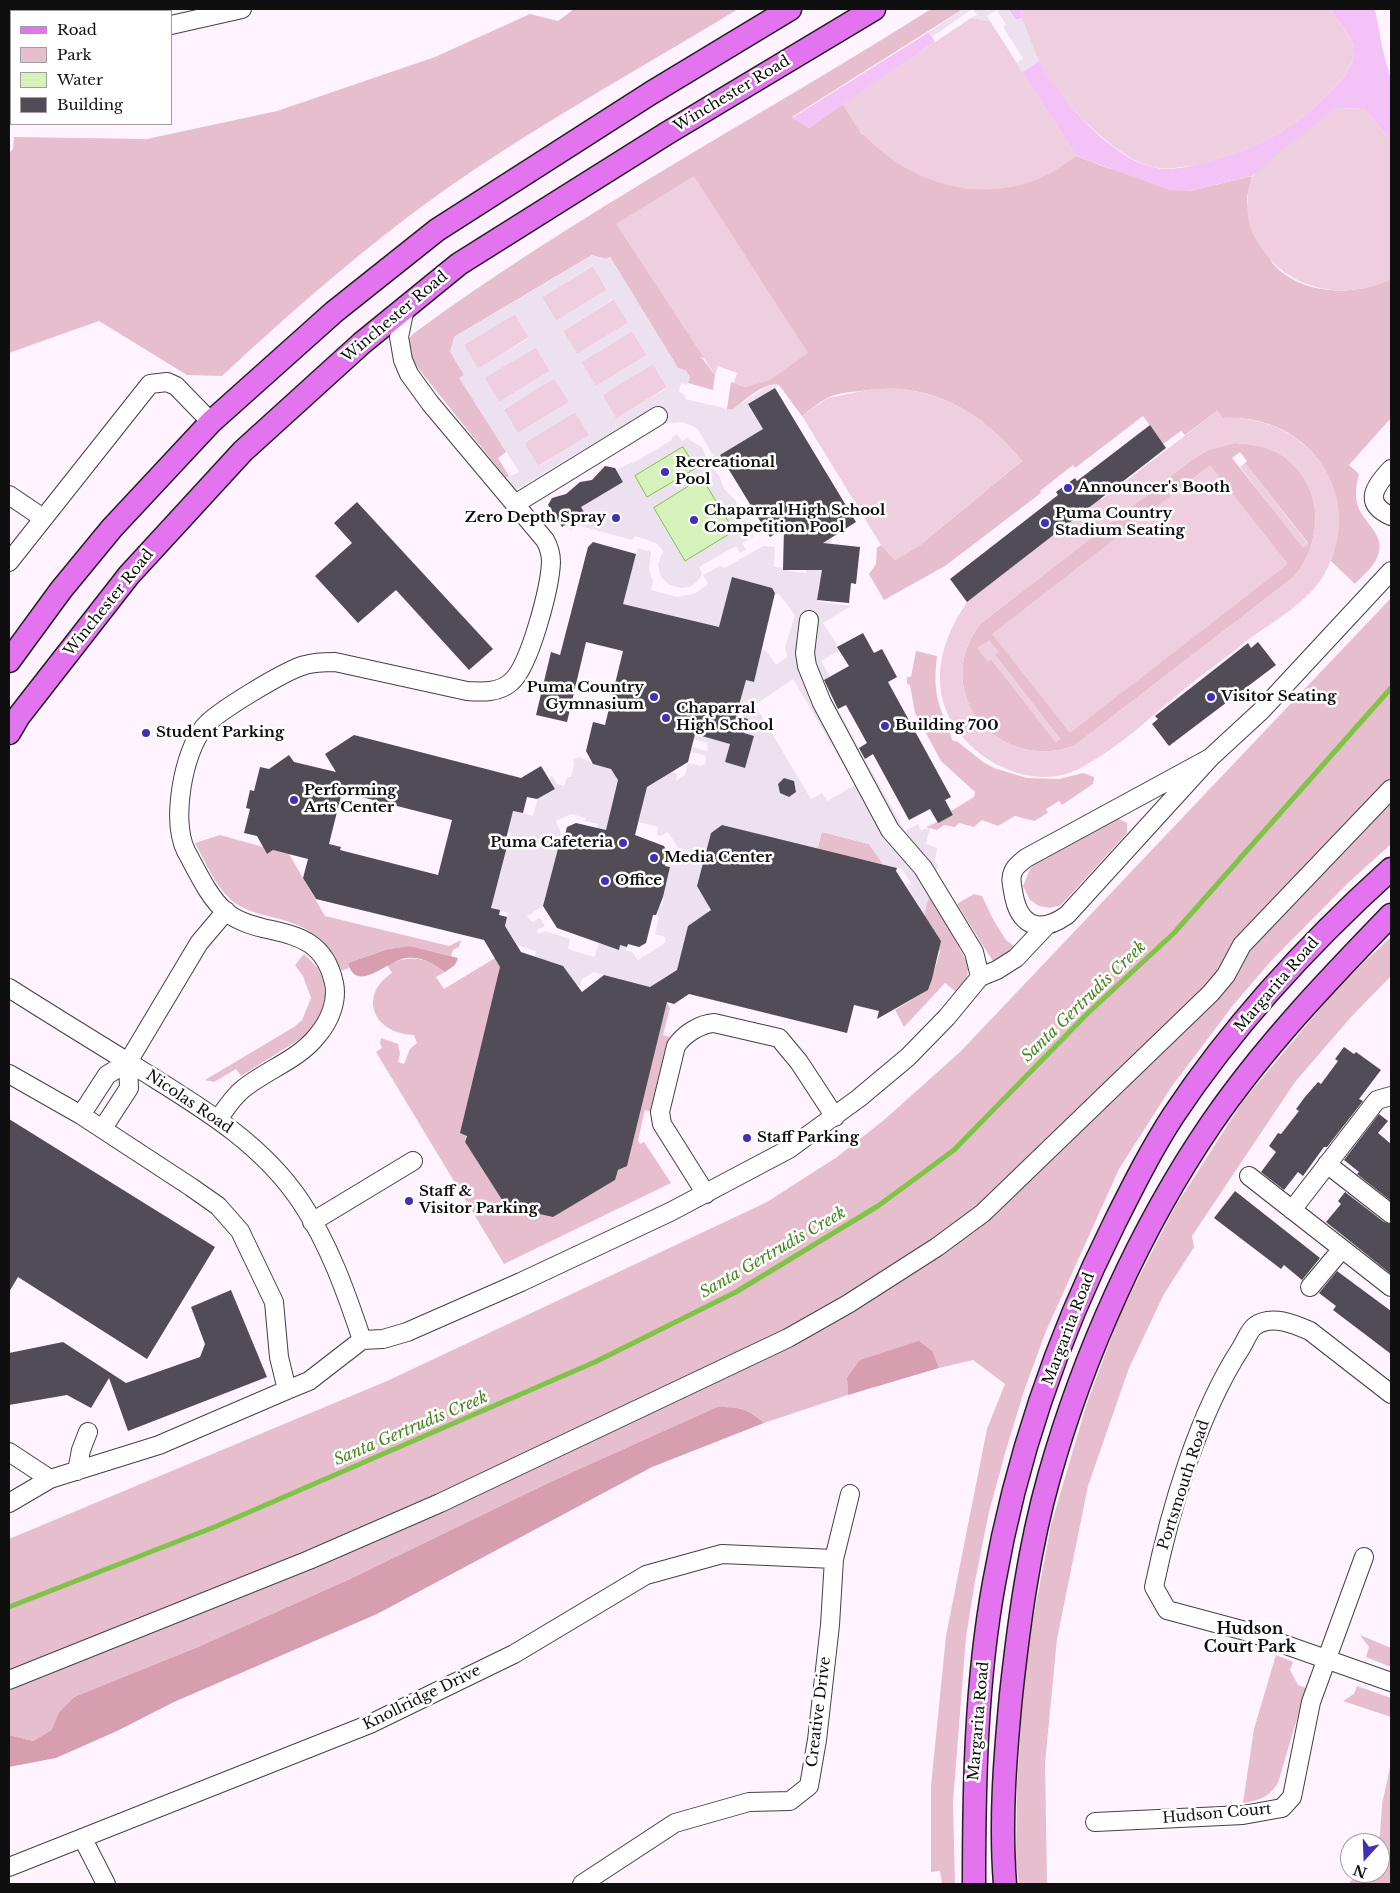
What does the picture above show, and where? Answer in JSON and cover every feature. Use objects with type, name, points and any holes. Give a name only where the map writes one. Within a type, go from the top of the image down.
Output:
[{"type":"main road","points":[[9,661],[61,590],[112,528],[211,422],[334,312],[437,230],[651,93],[790,9]]},
{"type":"main road","name":"Winchester Road","points":[[9,733],[20,716],[129,575],[243,451],[355,349],[459,264],[669,132],[874,9]]},
{"type":"main road","name":"Margarita Road","points":[[974,1884],[974,1780],[983,1667],[993,1585],[1008,1512],[1026,1444],[1057,1355],[1094,1264],[1142,1169],[1171,1118],[1210,1063],[1274,985],[1340,916],[1391,869]]},
{"type":"main road","name":"Margarita Road","points":[[1005,1884],[1001,1837],[1006,1747],[1027,1574],[1048,1478],[1072,1403],[1101,1330],[1158,1210],[1211,1124],[1272,1042],[1340,967],[1391,915]]},
{"type":"street","points":[[172,25],[242,9]]},
{"type":"street","points":[[219,1118],[242,1089],[308,1046],[317,1036],[330,1015],[336,989],[328,968],[318,952],[306,942],[291,934],[240,920],[226,911],[200,875],[181,841],[179,806],[197,737],[216,715],[294,669],[320,662],[335,662],[467,691],[485,692],[510,683],[517,676],[528,656],[549,578],[550,548],[545,540],[430,403],[409,374],[403,360],[399,337],[405,308]]},
{"type":"street","points":[[9,562],[150,384],[167,382],[176,386],[211,422]]},
{"type":"street","points":[[515,504],[658,416]]},
{"type":"street","points":[[1391,468],[1381,479],[1374,494],[1374,502],[1379,509],[1391,516]]},
{"type":"street","points":[[9,495],[43,518]]},
{"type":"street","points":[[9,1502],[50,1479],[159,1445],[308,1381],[362,1340],[383,1339],[407,1332],[521,1282],[706,1194],[789,1149],[835,1117],[908,1057],[980,977],[997,970],[1016,958],[1047,925],[1067,916],[1210,758],[1261,711],[1391,571]]},
{"type":"street","points":[[809,620],[805,653],[807,666],[822,703],[890,830],[922,868],[974,952],[980,977]]},
{"type":"street","points":[[1047,925],[1035,925],[1025,921],[1016,908],[1011,880],[1012,873],[1018,865],[1101,817],[1210,758]]},
{"type":"street","points":[[9,1680],[309,1560],[440,1503],[788,1338],[848,1304],[937,1248],[983,1213],[1020,1180],[1211,993],[1226,975],[1242,945],[1391,789]]},
{"type":"street","points":[[81,1114],[107,1075],[128,1062],[199,943],[226,911]]},
{"type":"street","name":"Nicolas Road","points":[[9,988],[219,1118],[263,1156],[300,1201],[338,1270],[362,1340]]},
{"type":"street","points":[[706,1194],[662,1124],[660,1112],[676,1046],[681,1038],[706,1024],[714,1023],[780,1038],[799,1062],[835,1117]]},
{"type":"street","points":[[103,1128],[129,1088],[128,1062]]},
{"type":"street","points":[[9,1074],[103,1128],[218,1206],[240,1230],[274,1302],[279,1357],[288,1390]]},
{"type":"street","points":[[1292,1210],[1378,1100],[1391,1096]]},
{"type":"street","points":[[312,1222],[413,1162]]},
{"type":"street","points":[[1327,1164],[1391,1214]]},
{"type":"street","points":[[1249,1176],[1391,1287]]},
{"type":"street","points":[[1310,1287],[1342,1249]]},
{"type":"street","name":"Portsmouth Road","points":[[1327,1660],[1249,1632],[1167,1610],[1154,1587],[1163,1544],[1198,1434],[1231,1363],[1255,1326],[1272,1320],[1295,1324],[1310,1331],[1391,1394]]},
{"type":"street","points":[[77,1471],[81,1450],[88,1432]]},
{"type":"street","points":[[9,1452],[50,1479]]},
{"type":"street","name":"Creative Drive","points":[[582,1884],[674,1823],[748,1802],[790,1801],[809,1786],[817,1740],[830,1625],[834,1559],[850,1494]]},
{"type":"street","name":"Knollridge Drive","points":[[9,1867],[370,1724],[514,1654],[646,1575],[722,1554],[834,1559]]},
{"type":"street","name":"Hudson Court","points":[[1095,1822],[1242,1815],[1282,1808],[1292,1797],[1311,1702],[1364,1557]]},
{"type":"street","points":[[1327,1660],[1391,1682]]},
{"type":"street","points":[[83,1839],[106,1884]]},
{"type":"green space","points":[[574,9],[738,9],[549,122],[439,194],[382,237],[328,282],[222,376],[187,375],[99,321],[9,353],[9,153],[13,149],[14,137],[147,139],[277,111],[435,57],[530,14],[558,21]]},
{"type":"green space","points":[[931,9],[963,9],[792,117],[809,128],[843,104],[862,134],[1011,187],[1050,173],[1076,156],[1105,167],[1190,191],[1252,176],[1247,200],[1249,211],[1270,259],[1287,276],[1315,288],[1331,290],[1363,288],[1391,279],[1391,418],[1349,465],[1359,474],[1356,492],[1357,505],[1375,533],[1380,545],[1376,560],[1355,584],[1331,561],[1338,533],[1337,506],[1330,481],[1318,459],[1300,441],[1278,428],[1252,420],[1223,418],[1217,411],[1185,435],[1181,431],[1163,444],[1143,416],[1075,468],[1073,465],[1040,491],[1041,493],[945,566],[884,600],[869,574],[876,564],[877,548],[881,545],[895,560],[920,545],[1022,461],[989,427],[971,414],[931,395],[909,390],[886,389],[831,396],[802,416],[779,385],[773,385],[760,389],[732,410],[727,409],[731,382],[746,387],[764,380],[701,357],[715,375],[713,390],[688,383],[690,378],[686,371],[678,368],[610,257],[606,259],[592,255],[454,337],[464,375],[460,378],[506,452],[498,458],[509,476],[506,478],[410,358],[408,340],[413,334],[475,290],[604,207]]},
{"type":"green space","points":[[1234,443],[1266,448],[1283,456],[1296,468],[1306,482],[1312,497],[1315,529],[1311,546],[1295,576],[1074,746],[1046,751],[1020,748],[997,737],[979,721],[967,700],[962,676],[966,650],[980,624],[1193,459],[1208,450]],"holes":[[[1240,452],[1247,461],[1245,463],[1308,543],[1303,547],[1232,458]],[[989,640],[995,655],[1060,739],[1056,742],[991,659]]]},
{"type":"green space","points":[[1391,598],[1391,844],[1348,883],[1271,961],[1234,1004],[1172,1086],[1119,1169],[1046,1331],[1024,1391],[989,1512],[966,1637],[953,1802],[955,1884],[942,1884],[940,1871],[931,1872],[931,1786],[946,1636],[987,1429],[1005,1384],[973,1360],[939,1368],[933,1352],[847,1378],[848,1395],[764,1423],[753,1414],[742,1409],[717,1407],[546,1484],[350,1579],[198,1647],[74,1697],[59,1712],[53,1730],[33,1741],[9,1735],[9,1539],[387,1381],[767,1202],[837,1157],[884,1120],[960,1052]]},
{"type":"green space","points":[[916,651],[937,656],[935,675],[937,694],[952,740],[958,742],[983,762],[994,768],[1027,778],[1059,779],[1083,773],[1094,777],[1093,784],[1062,805],[1059,801],[1046,809],[1048,813],[1034,821],[1015,816],[998,826],[982,820],[974,827],[959,823],[955,827],[944,825],[937,830],[926,827],[953,815],[951,811],[974,797],[975,792],[941,761],[915,713],[910,685],[907,684],[907,677],[911,677]]},
{"type":"green space","points":[[1117,818],[1127,823],[1127,833],[1061,905],[1050,908],[1039,906],[1030,900],[1023,886],[1035,862]]},
{"type":"green space","points":[[822,832],[869,844],[883,864],[817,850]]},
{"type":"green space","points":[[220,835],[263,847],[267,854],[273,850],[289,854],[325,916],[449,946],[461,940],[459,947],[453,950],[451,956],[410,946],[388,949],[348,963],[349,968],[341,971],[327,948],[312,933],[293,923],[248,910],[238,905],[224,893],[195,843]]},
{"type":"green space","points":[[929,893],[967,962],[967,975],[956,992],[945,983],[904,1027],[895,1010],[928,990],[940,952],[924,915]]},
{"type":"green space","points":[[974,894],[982,896],[1006,940],[1019,950],[994,963],[957,904]]},
{"type":"green space","points":[[1391,937],[1391,976],[1351,1017],[1295,1082],[1192,1236],[1194,1247],[1164,1294],[1129,1368],[1088,1486],[1057,1639],[1045,1763],[1047,1884],[1019,1884],[1016,1861],[1017,1785],[1025,1662],[1051,1525],[1086,1406],[1120,1314],[1175,1207],[1243,1101],[1339,986]]},
{"type":"green space","points":[[304,954],[319,969],[324,983],[325,996],[321,1014],[308,1034],[241,1076],[236,1069],[214,1082],[205,1080],[294,1027],[302,1020],[311,998],[303,976],[295,965]]},
{"type":"green space","points":[[500,955],[502,958],[465,1142],[504,1203],[516,1209],[553,1217],[582,1199],[627,1164],[667,1002],[670,1008],[663,1035],[670,1037],[651,1112],[645,1110],[638,1140],[640,1144],[644,1142],[671,1183],[504,1264],[376,1052],[382,1048],[381,1038],[398,1044],[400,1054],[398,1062],[404,1064],[410,1049],[417,1043],[414,1035],[400,1033],[380,1021],[375,1012],[373,1002],[375,992],[381,982],[392,973],[387,965],[402,959],[424,960],[445,972],[436,977],[444,989]]},
{"type":"green space","points":[[1360,1635],[1391,1648],[1391,1667],[1366,1657],[1369,1647]]},
{"type":"green space","points":[[1276,1655],[1293,1662],[1290,1670],[1298,1685],[1306,1688],[1278,1783],[1263,1798],[1243,1803],[1254,1729]]},
{"type":"green space","points":[[1357,1686],[1391,1698],[1391,1717],[1343,1701],[1354,1694]]},
{"type":"green space","points":[[1391,1763],[1391,1884],[1348,1884],[1390,1883],[1390,1833],[1380,1833],[1382,1804]]},
{"type":"shaded area","points":[[963,9],[972,9],[932,37],[929,32]]},
{"type":"shaded area","points":[[973,9],[1007,9],[1016,20],[1022,18],[1039,61],[1022,72],[1017,63],[1023,58],[1003,27],[1006,25],[997,10],[987,16],[990,21],[971,18],[977,15]]},
{"type":"shaded area","points":[[1021,9],[1330,9],[1351,39],[1354,55],[1349,69],[1335,87],[1310,111],[1281,132],[1235,154],[1178,168],[1158,168],[1145,165],[1119,151],[1073,109],[1057,90],[1036,57],[1026,33]]},
{"type":"shaded area","points":[[971,18],[990,21],[1076,156],[1051,173],[1027,183],[1002,189],[976,189],[952,186],[927,178],[904,167],[883,153],[858,128],[843,104]]},
{"type":"shaded area","points":[[1337,108],[1364,109],[1391,141],[1391,279],[1374,286],[1357,289],[1323,288],[1306,284],[1291,276],[1277,266],[1262,249],[1251,230],[1248,215],[1249,187],[1256,173],[1277,154]]},
{"type":"shaded area","points":[[694,176],[808,353],[770,380],[746,387],[734,383],[737,373],[718,366],[715,375],[616,224]]},
{"type":"shaded area","points":[[592,255],[606,259],[610,257],[678,368],[686,371],[690,378],[687,385],[681,383],[679,391],[686,396],[685,399],[732,410],[767,386],[779,385],[748,405],[832,543],[828,543],[824,582],[820,582],[817,601],[851,606],[823,623],[840,650],[821,661],[830,676],[822,681],[905,831],[918,824],[921,830],[930,828],[926,844],[937,848],[935,860],[938,866],[924,915],[906,884],[912,885],[902,869],[883,864],[869,844],[822,832],[817,850],[722,825],[711,833],[706,853],[715,856],[711,899],[706,920],[699,919],[688,926],[675,986],[668,975],[659,981],[659,989],[594,972],[582,979],[580,986],[570,983],[571,977],[563,966],[533,965],[536,951],[517,945],[511,935],[501,941],[508,913],[491,908],[511,833],[508,832],[513,811],[533,816],[539,793],[538,785],[544,795],[555,789],[549,778],[552,776],[557,784],[564,786],[567,777],[571,777],[574,765],[573,760],[579,757],[603,767],[605,760],[618,780],[606,830],[597,828],[598,824],[585,821],[586,818],[571,814],[556,821],[561,833],[560,841],[543,906],[527,916],[532,922],[540,918],[545,926],[537,930],[539,934],[545,931],[570,939],[568,949],[594,957],[599,943],[618,949],[620,945],[627,947],[626,950],[633,953],[638,960],[665,943],[665,937],[655,934],[659,917],[656,915],[659,905],[662,906],[674,852],[679,849],[668,832],[661,836],[657,835],[658,827],[639,822],[647,787],[671,772],[677,774],[676,781],[685,775],[688,763],[700,766],[705,764],[706,758],[704,755],[691,752],[692,747],[707,751],[708,748],[707,743],[694,739],[711,671],[754,682],[762,650],[767,652],[776,665],[787,657],[785,647],[795,615],[780,595],[775,593],[772,588],[732,577],[727,629],[621,603],[638,548],[651,552],[649,570],[653,582],[651,590],[678,597],[696,593],[708,584],[703,575],[720,566],[725,568],[763,546],[775,547],[774,567],[788,568],[788,571],[806,573],[809,536],[750,437],[715,459],[697,428],[682,422],[663,424],[652,408],[516,490],[506,478],[519,472],[459,378],[464,375],[450,352],[454,337]],"holes":[[[592,266],[607,289],[556,321],[542,297]],[[613,299],[628,323],[577,354],[563,331]],[[515,314],[529,338],[478,368],[464,345]],[[632,331],[647,355],[596,386],[581,362]],[[535,347],[550,371],[499,402],[485,378]],[[653,364],[667,388],[616,418],[602,395]],[[554,379],[569,402],[518,433],[504,409]],[[575,412],[589,435],[539,466],[524,443]],[[793,679],[855,785],[827,801],[822,793],[811,799],[755,705]],[[722,683],[736,716],[748,719],[744,733],[754,736],[745,768],[725,762],[730,744]],[[784,778],[794,781],[796,792],[789,797],[780,793],[778,784]]]},
{"type":"shaded area","points":[[593,266],[607,290],[556,321],[542,297]]},
{"type":"shaded area","points":[[614,299],[628,323],[577,354],[563,331]]},
{"type":"shaded area","points":[[515,314],[529,337],[478,369],[463,345]]},
{"type":"shaded area","points":[[632,331],[647,355],[596,386],[581,362]]},
{"type":"shaded area","points":[[536,347],[550,371],[499,402],[484,378]]},
{"type":"shaded area","points":[[653,364],[667,387],[616,419],[602,395]]},
{"type":"shaded area","points":[[554,378],[569,402],[518,433],[503,410]]},
{"type":"shaded area","points":[[894,388],[933,396],[966,410],[994,432],[1022,461],[920,545],[895,560],[881,545],[802,416],[828,398],[873,389]]},
{"type":"shaded area","points":[[1217,411],[1223,418],[1254,420],[1281,430],[1305,445],[1323,466],[1334,490],[1339,517],[1336,546],[1324,575],[1309,594],[1184,689],[1135,731],[1109,750],[1084,766],[1063,775],[1031,776],[1016,772],[986,758],[962,737],[953,724],[945,708],[941,693],[941,661],[945,645],[951,630],[968,601],[1093,505],[1097,494],[1101,500]],"holes":[[[1235,443],[1266,448],[1278,453],[1296,468],[1306,482],[1312,497],[1315,529],[1311,546],[1295,576],[1074,746],[1046,751],[1020,748],[997,737],[979,721],[967,700],[962,676],[966,650],[980,624],[1193,459],[1208,450]]]},
{"type":"shaded area","points":[[575,412],[590,435],[538,466],[524,443]]},
{"type":"shaded area","points":[[677,434],[682,441],[687,438],[703,448],[708,464],[719,475],[724,489],[736,501],[740,516],[748,523],[753,532],[753,537],[742,543],[746,550],[740,553],[736,546],[699,567],[702,574],[698,581],[690,587],[680,588],[668,584],[660,575],[658,564],[663,551],[656,543],[635,536],[632,540],[581,526],[570,530],[566,524],[584,513],[581,507],[623,482],[616,470],[633,463],[672,440],[671,438]]},
{"type":"shaded area","points":[[1245,463],[1308,544],[1303,548],[1240,467]]},
{"type":"shaded area","points":[[1210,465],[1288,564],[1070,733],[992,634]]},
{"type":"shaded area","points":[[989,640],[999,652],[995,655],[1060,739],[1056,743],[991,659],[988,662],[977,648]]},
{"type":"shaded area","points":[[410,946],[458,958],[455,965],[445,972],[427,961],[417,958],[406,958],[365,976],[358,976],[352,972],[348,963],[388,949]]},
{"type":"shaded area","points":[[919,1341],[933,1352],[939,1368],[848,1395],[847,1378],[860,1360]]},
{"type":"shaded area","points":[[717,1407],[742,1409],[753,1414],[764,1423],[652,1467],[377,1614],[174,1702],[117,1731],[56,1758],[9,1767],[9,1735],[33,1741],[52,1730],[59,1712],[74,1697],[198,1647],[350,1579],[546,1484]]},
{"type":"sand","points":[[1008,9],[1021,9],[1022,18],[1016,20]]},
{"type":"sand","points":[[1330,9],[1375,9],[1383,51],[1391,79],[1391,141],[1364,109],[1337,108],[1252,176],[1190,191],[1169,190],[1076,156],[1022,72],[1039,61],[1074,110],[1089,126],[1122,153],[1139,162],[1162,169],[1188,166],[1234,154],[1281,132],[1310,111],[1340,82],[1352,62],[1354,47]]},
{"type":"sand","points":[[929,32],[935,42],[809,128],[792,118]]},
{"type":"water","name":"Recreational Pool","points":[[683,447],[696,468],[647,497],[635,476]]},
{"type":"water","name":"Chaparral High School Competition Pool","points":[[702,478],[734,531],[685,561],[654,508]]},
{"type":"building","points":[[775,388],[856,522],[823,543],[860,547],[856,584],[851,583],[849,603],[817,600],[822,570],[783,570],[784,528],[770,537],[720,455],[763,429],[748,404]]},
{"type":"building","name":"Puma Country Stadium Seating","points":[[1150,425],[1166,448],[967,602],[950,579],[1058,495],[1056,492],[1075,478],[1077,481]]},
{"type":"building","points":[[605,466],[615,468],[623,482],[581,507],[584,512],[562,527],[548,505],[552,498],[566,494],[580,482],[592,480]]},
{"type":"building","points":[[357,502],[493,649],[469,670],[396,590],[358,623],[315,576],[352,543],[334,523]]},
{"type":"building","points":[[593,542],[636,554],[623,604],[719,627],[732,577],[772,588],[775,593],[754,682],[746,680],[736,716],[748,719],[744,733],[754,736],[745,768],[725,762],[730,744],[695,734],[688,762],[647,787],[635,835],[664,846],[668,854],[665,866],[670,867],[663,897],[656,915],[653,915],[646,943],[639,947],[628,944],[627,947],[620,945],[619,950],[557,928],[543,906],[560,841],[563,842],[567,827],[576,823],[606,830],[618,780],[611,769],[593,764],[586,751],[593,722],[605,725],[623,651],[586,642],[567,722],[536,715],[551,652],[560,655],[588,547]]},
{"type":"building","name":"Building 700","points":[[863,633],[874,653],[882,649],[897,677],[888,682],[951,797],[945,800],[953,815],[938,823],[930,809],[909,820],[873,754],[865,759],[859,748],[867,743],[846,705],[838,709],[824,680],[849,666],[837,647]]},
{"type":"building","name":"Visitor Seating","points":[[1258,642],[1276,665],[1169,746],[1152,724],[1158,719],[1155,716],[1248,643],[1251,648]]},
{"type":"building","points":[[354,735],[521,778],[541,766],[555,789],[537,799],[527,797],[523,813],[513,811],[506,839],[509,839],[491,908],[500,910],[499,915],[507,917],[505,926],[521,952],[563,966],[582,992],[604,975],[650,987],[677,970],[688,926],[711,910],[697,886],[711,833],[722,825],[897,868],[896,871],[941,941],[928,990],[877,1019],[879,1011],[854,1005],[847,1033],[689,994],[674,1004],[667,1002],[627,1166],[618,1170],[615,1180],[553,1217],[516,1209],[504,1203],[465,1142],[467,1136],[460,1133],[500,967],[484,940],[316,899],[303,878],[308,859],[273,850],[267,854],[257,836],[244,833],[250,809],[246,808],[250,790],[254,791],[260,767],[269,769],[289,755],[294,762],[336,772],[325,754]],"holes":[[[342,792],[452,820],[438,875],[340,850],[341,847],[329,844]]]},
{"type":"building","points":[[784,778],[794,781],[796,792],[789,797],[780,793],[778,784]]},
{"type":"building","points":[[1344,1047],[1354,1054],[1356,1052],[1381,1070],[1359,1099],[1363,1101],[1327,1147],[1324,1147],[1303,1176],[1298,1172],[1284,1190],[1261,1172],[1276,1152],[1269,1146],[1278,1133],[1281,1134],[1299,1111],[1296,1109],[1305,1097],[1318,1082],[1321,1084],[1338,1061],[1335,1059]]},
{"type":"building","points":[[1379,1114],[1388,1121],[1378,1133],[1391,1144],[1391,1201],[1357,1174],[1359,1172],[1344,1160]]},
{"type":"building","points":[[9,1119],[215,1247],[147,1359],[18,1277],[9,1292]]},
{"type":"building","points":[[1235,1191],[1320,1258],[1302,1280],[1284,1265],[1281,1269],[1214,1218]]},
{"type":"building","points":[[1345,1192],[1384,1222],[1391,1224],[1391,1274],[1326,1222],[1341,1204],[1338,1201]]},
{"type":"building","points":[[1337,1271],[1391,1311],[1391,1354],[1333,1310],[1336,1306],[1319,1293]]},
{"type":"building","points":[[231,1290],[267,1377],[128,1431],[109,1378],[91,1408],[67,1395],[9,1405],[9,1353],[63,1342],[126,1383],[200,1357],[205,1344],[191,1307]]},
{"type":"waterway","name":"Santa Gertrudis Creek","points":[[9,1607],[217,1526],[595,1362],[736,1292],[878,1206],[954,1150],[1088,1013],[1174,933],[1391,688]]},
{"type":"place","name":"Recreational Pool","points":[[665,472]]},
{"type":"place","name":"Announcer's Booth","points":[[1068,488]]},
{"type":"place","name":"Zero Depth Spray","points":[[616,518]]},
{"type":"place","name":"Chaparral High School Competition Pool","points":[[694,520]]},
{"type":"place","name":"Puma Country Stadium Seating","points":[[1045,523]]},
{"type":"place","name":"Puma Country Gymnasium","points":[[654,697]]},
{"type":"place","name":"Visitor Seating","points":[[1211,697]]},
{"type":"place","name":"Chaparral High School","points":[[666,718]]},
{"type":"place","name":"Building 700","points":[[885,726]]},
{"type":"place","name":"Student Parking","points":[[146,733]]},
{"type":"place","name":"Performing Arts Center","points":[[294,800]]},
{"type":"place","name":"Puma Cafeteria","points":[[623,843]]},
{"type":"place","name":"Media Center","points":[[654,858]]},
{"type":"place","name":"Office","points":[[605,881]]},
{"type":"place","name":"Staff Parking","points":[[747,1138]]},
{"type":"place","name":"Staff & Visitor Parking","points":[[409,1201]]},
{"type":"district","name":"Hudson Court Park","points":[[1250,1638]]}]
